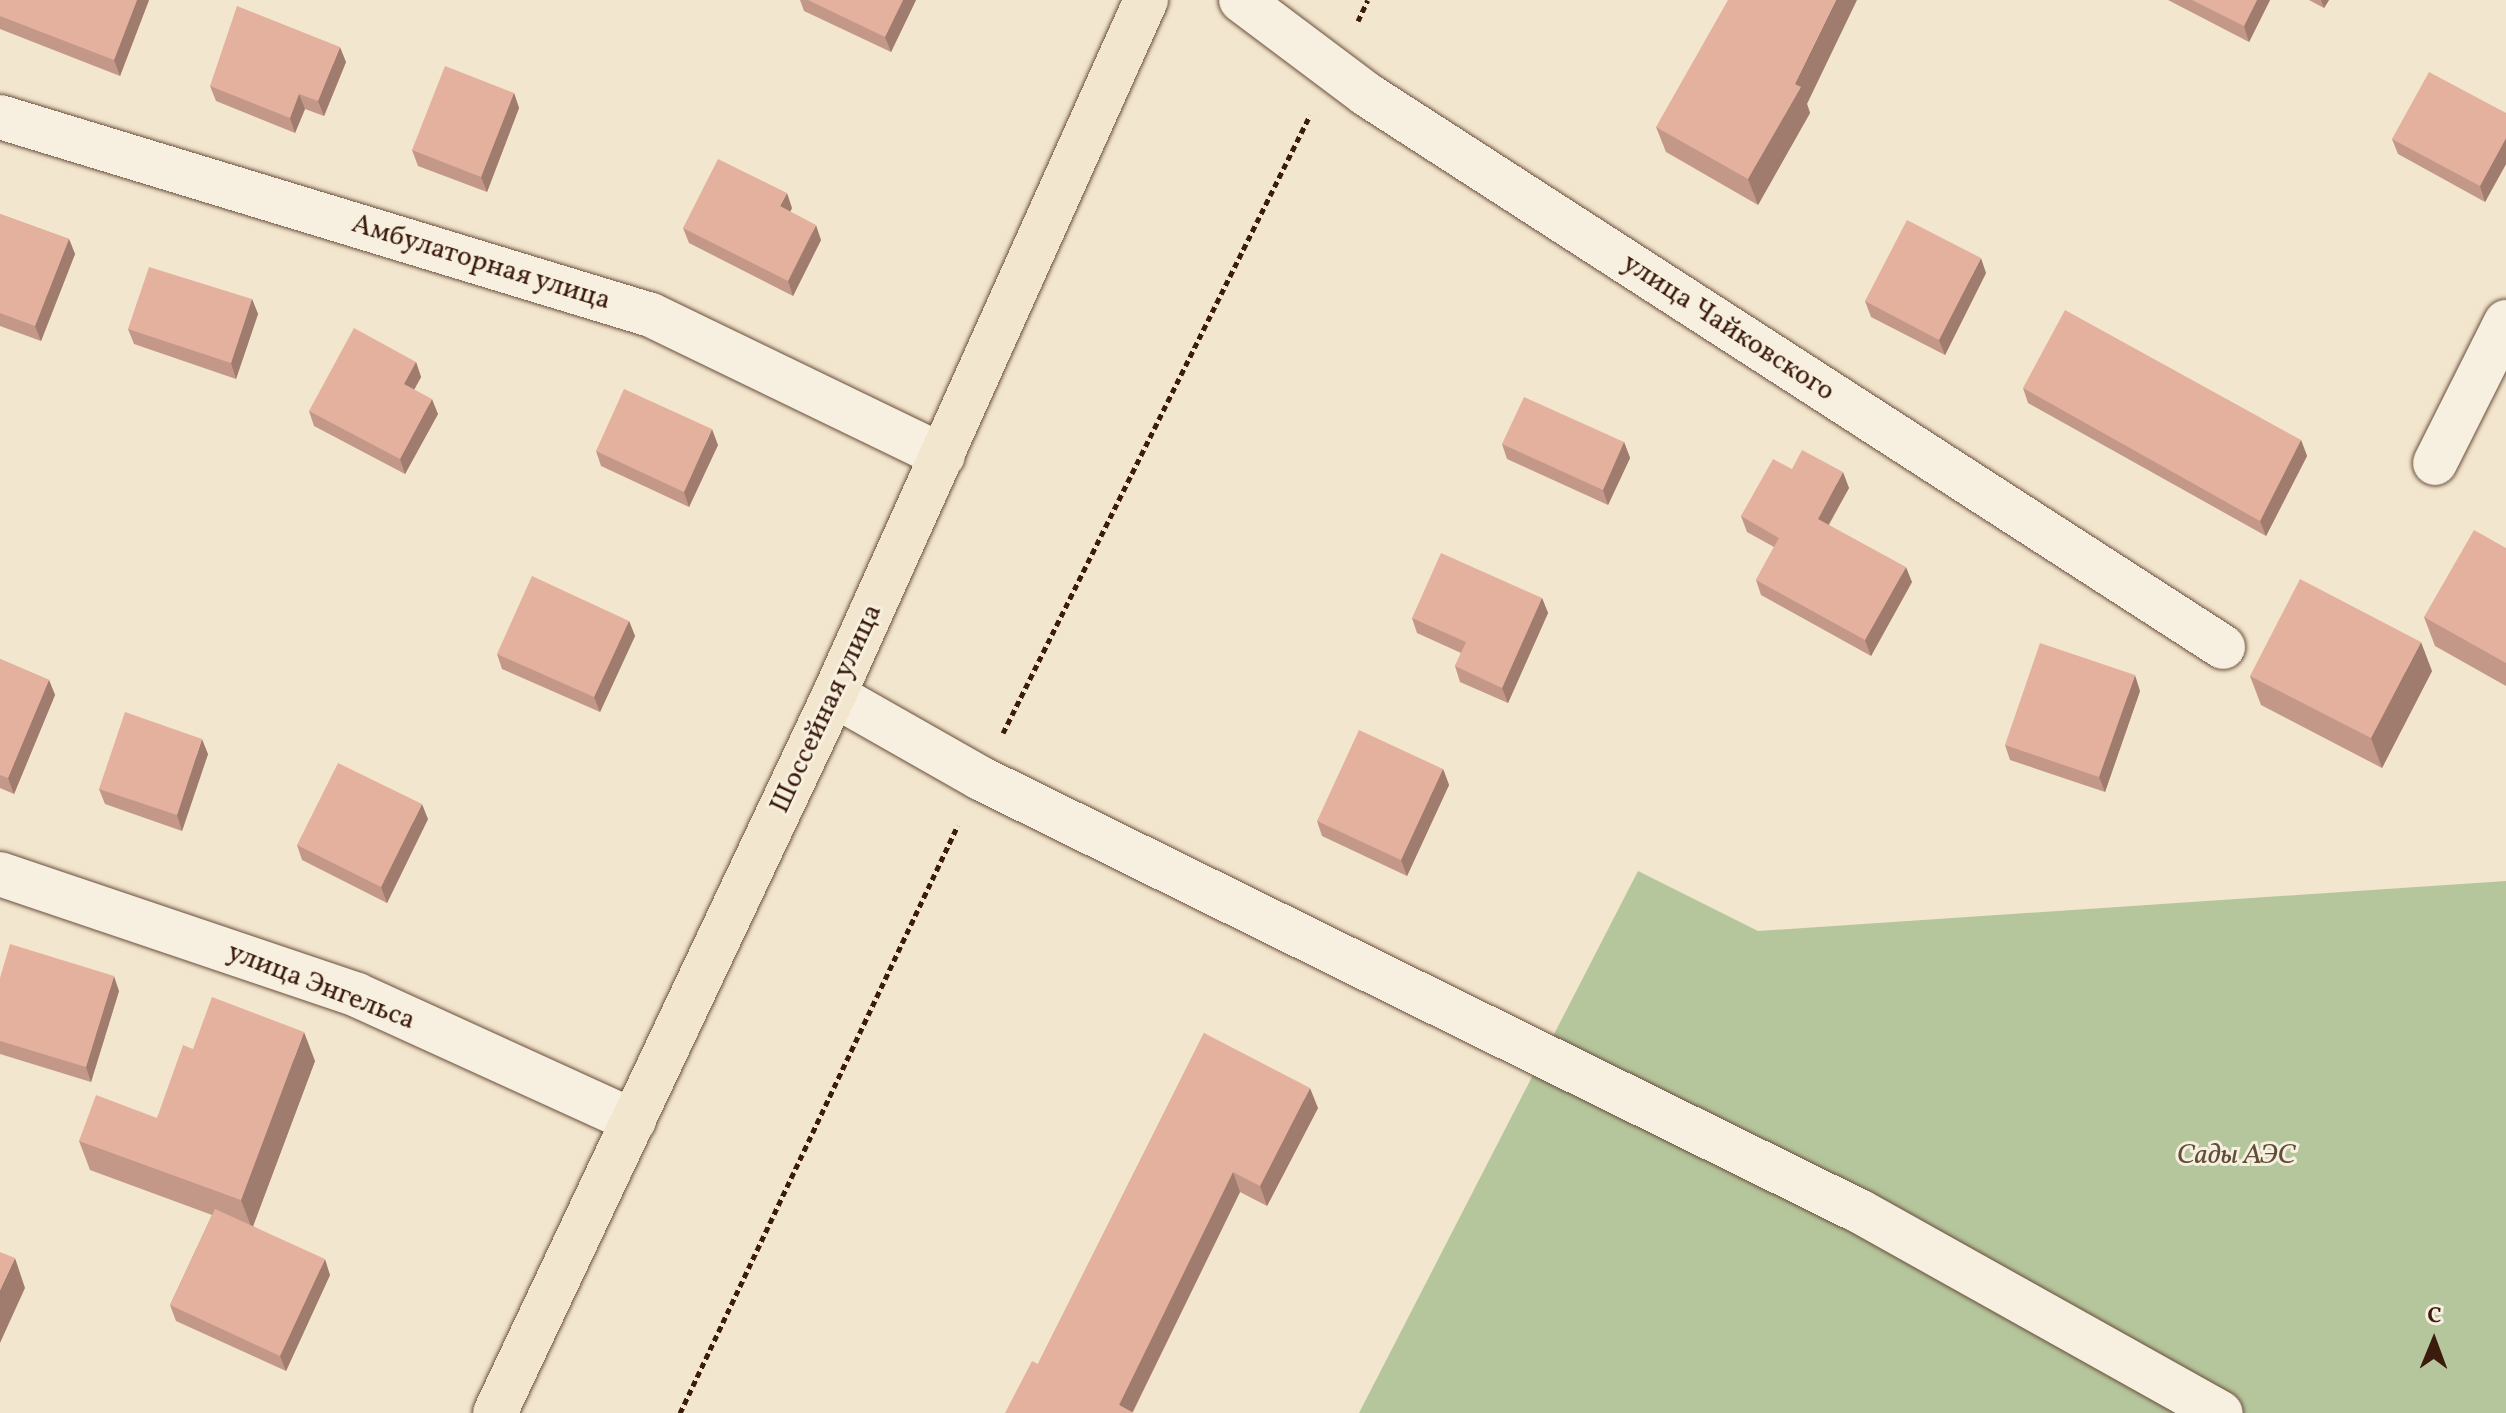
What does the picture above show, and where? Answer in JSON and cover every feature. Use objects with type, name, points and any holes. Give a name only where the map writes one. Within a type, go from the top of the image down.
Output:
[{"type":"main road","name":"Шоссейная улица","points":[[495,1413],[834,695],[1146,0]]},
{"type":"street","name":"улица Чайковского","points":[[1241,0],[1333,70],[2223,647]]},
{"type":"street","name":"Амбулаторная улица","points":[[0,117],[651,315],[943,456]]},
{"type":"street","points":[[2435,463],[2506,322]]},
{"type":"street","points":[[834,695],[980,778],[1861,1212],[2221,1413]]},
{"type":"street","name":"улица Энгельса","points":[[0,874],[357,995],[634,1121]]},
{"type":"path","points":[[680,1413],[980,778],[1368,0]]},
{"type":"green space","name":"Сады АЭС","points":[[1638,871],[1758,931],[2506,881],[2506,1413],[1359,1413]]},
{"type":"building","points":[[0,0],[137,0],[114,60],[0,16]]},
{"type":"building","points":[[808,0],[903,0],[885,37]]},
{"type":"building","points":[[1728,0],[1836,0],[1795,84],[1801,87],[1748,179],[1656,127]]},
{"type":"building","points":[[2192,0],[2257,0],[2244,26]]},
{"type":"building","points":[[237,6],[340,47],[318,101],[299,94],[290,118],[210,86]]},
{"type":"building","points":[[445,66],[514,93],[481,177],[412,150]]},
{"type":"building","points":[[2429,72],[2506,113],[2506,138],[2480,186],[2392,139]]},
{"type":"building","points":[[718,159],[787,193],[780,206],[816,225],[788,281],[683,228]]},
{"type":"building","points":[[0,214],[69,239],[35,326],[0,313]]},
{"type":"building","points":[[1907,220],[1981,258],[1939,340],[1865,301]]},
{"type":"building","points":[[149,267],[252,299],[231,363],[128,329]]},
{"type":"building","points":[[2065,310],[2301,440],[2260,521],[2023,388]]},
{"type":"building","points":[[354,328],[416,362],[404,384],[432,399],[400,459],[309,411]]},
{"type":"building","points":[[624,389],[712,429],[684,492],[596,451]]},
{"type":"building","points":[[1524,397],[1624,442],[1603,490],[1502,444]]},
{"type":"building","points":[[1802,450],[1843,472],[1818,519],[1906,567],[1865,640],[1756,580],[1779,538],[1741,516],[1773,459],[1792,469]]},
{"type":"building","points":[[2474,530],[2506,548],[2506,663],[2424,617]]},
{"type":"building","points":[[1441,553],[1542,598],[1502,688],[1455,666],[1466,642],[1412,618]]},
{"type":"building","points":[[532,576],[629,621],[594,697],[497,654]]},
{"type":"building","points":[[2300,579],[2421,642],[2371,738],[2250,676]]},
{"type":"building","points":[[2040,643],[2135,675],[2099,777],[2005,745]]},
{"type":"building","points":[[0,659],[49,680],[8,778],[0,775]]},
{"type":"building","points":[[125,712],[202,739],[177,815],[99,789]]},
{"type":"building","points":[[1359,730],[1443,769],[1401,860],[1317,821]]},
{"type":"building","points":[[338,763],[422,804],[381,887],[297,845]]},
{"type":"building","points":[[10,944],[114,976],[86,1067],[0,1041],[0,978]]},
{"type":"building","points":[[212,997],[304,1032],[241,1200],[79,1141],[96,1095],[157,1118],[183,1045],[193,1049]]},
{"type":"building","points":[[1204,1033],[1310,1088],[1260,1186],[1233,1172],[1119,1405],[1134,1413],[1005,1413],[1032,1361],[1038,1364]]},
{"type":"building","points":[[215,1209],[325,1259],[280,1356],[170,1305]]},
{"type":"building","points":[[0,1252],[15,1258],[0,1290]]}]
